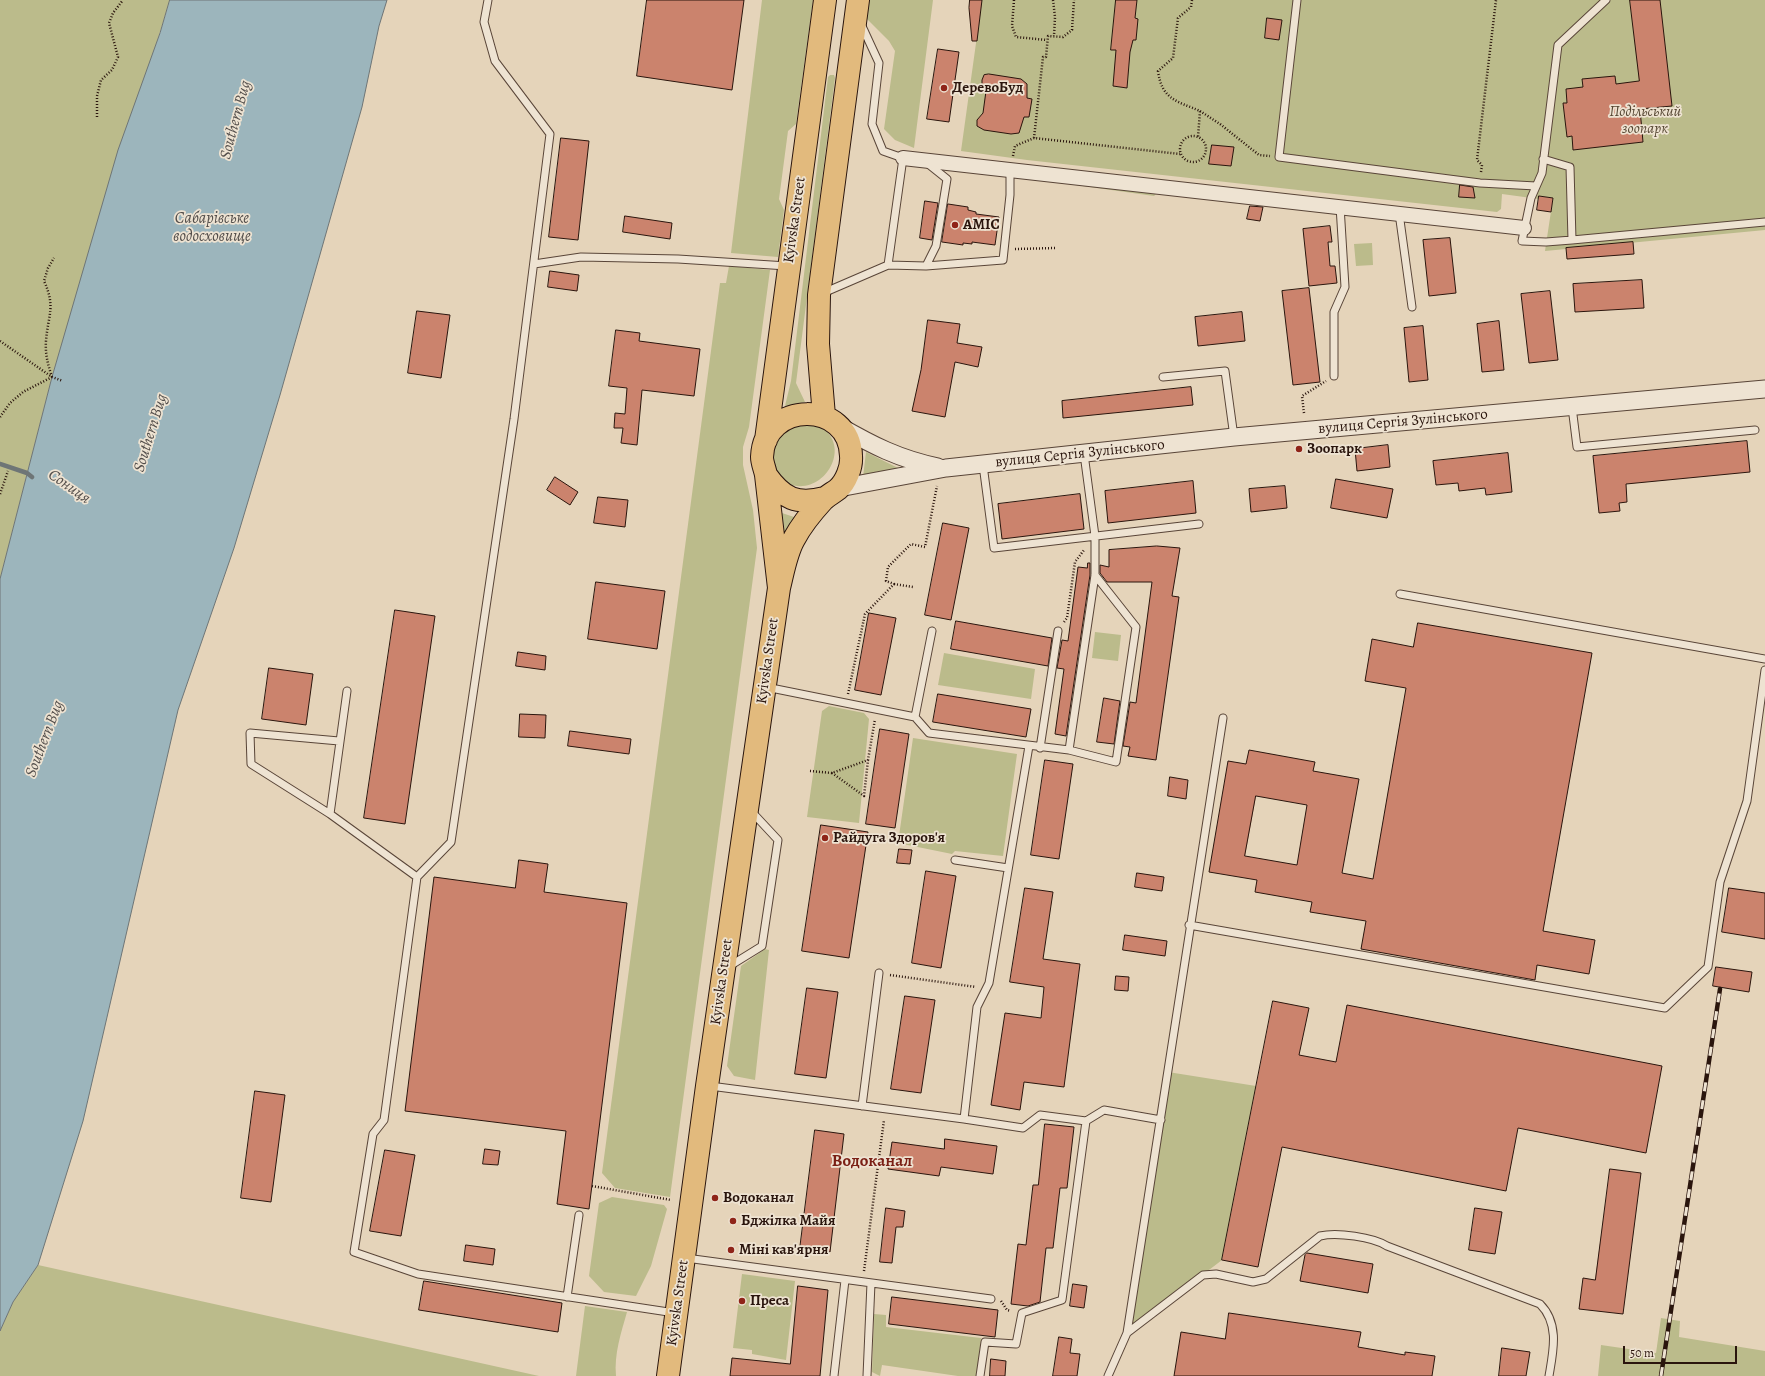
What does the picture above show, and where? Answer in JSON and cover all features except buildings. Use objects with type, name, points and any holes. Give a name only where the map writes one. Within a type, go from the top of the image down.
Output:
[{"type":"main road","name":"Kyivska Street","points":[[766,440],[788,266],[825,0]]},
{"type":"main road","points":[[830,420],[818,344],[819,295],[857,7]]},
{"type":"main road","points":[[817,60],[850,64]]},
{"type":"main road","points":[[807,413],[830,420],[847,439],[851,456],[849,473],[808,517],[794,540],[778,588],[766,475],[762,457],[766,440],[776,426],[790,416],[807,413]]},
{"type":"main road","points":[[766,475],[776,490],[791,499],[808,502],[832,493]]},
{"type":"main road","name":"Kyivska Street","points":[[668,1376],[706,1086],[778,588]]},
{"type":"street","points":[[903,158],[1340,206],[1524,228]]},
{"type":"street","name":"вулиця Сергія Зулінського","points":[[946,468],[1234,438],[1765,390]]},
{"type":"street","points":[[830,420],[882,450],[912,462],[946,468]]},
{"type":"street","points":[[832,493],[946,468]]},
{"type":"lane","points":[[488,0],[484,22],[495,61],[550,134],[514,419],[451,842],[417,877],[384,1120],[373,1134],[354,1252],[418,1274],[676,1313]]},
{"type":"lane","points":[[1297,0],[1279,157],[1480,183],[1536,186]]},
{"type":"lane","points":[[1606,0],[1558,45],[1542,173],[1536,186],[1524,228],[1522,241],[1546,242],[1572,240],[1765,222]]},
{"type":"lane","points":[[857,7],[879,62],[872,124],[883,151],[903,158],[888,266]]},
{"type":"lane","points":[[1544,159],[1570,167],[1572,240]]},
{"type":"lane","points":[[924,160],[947,179],[936,246],[926,266]]},
{"type":"lane","points":[[819,295],[888,266],[926,266],[1003,260],[1010,195],[1010,170]]},
{"type":"lane","points":[[1334,376],[1334,312],[1345,287],[1340,206]]},
{"type":"lane","points":[[1398,213],[1412,307]]},
{"type":"lane","points":[[534,264],[581,257],[685,259],[788,266]]},
{"type":"lane","points":[[1163,377],[1225,371],[1234,438]]},
{"type":"lane","points":[[1572,407],[1577,447],[1755,430]]},
{"type":"lane","points":[[1069,750],[1095,575],[1095,536],[1084,454]]},
{"type":"lane","points":[[983,464],[994,548],[1199,524]]},
{"type":"lane","points":[[764,686],[915,717],[929,733],[1040,748],[1069,750],[1116,762],[1136,627],[1095,575]]},
{"type":"lane","points":[[1400,594],[1765,659]]},
{"type":"lane","points":[[915,717],[932,631]]},
{"type":"lane","points":[[1040,748],[1058,631]]},
{"type":"lane","points":[[1190,925],[1665,1008],[1708,967],[1720,882],[1747,801],[1765,670]]},
{"type":"lane","points":[[330,814],[347,691]]},
{"type":"lane","points":[[1108,1376],[1127,1333],[1223,718]]},
{"type":"lane","points":[[339,741],[250,733],[252,764],[330,814],[417,877]]},
{"type":"lane","points":[[964,1119],[977,1007],[989,983],[1029,746]]},
{"type":"lane","points":[[723,970],[762,946],[778,840],[747,806]]},
{"type":"lane","points":[[955,860],[1008,868]]},
{"type":"lane","points":[[862,1106],[879,973]]},
{"type":"lane","points":[[706,1086],[1023,1128],[1040,1115],[1086,1121],[1104,1110],[1161,1120]]},
{"type":"lane","points":[[980,1376],[985,1342],[1016,1344],[1022,1313],[1062,1300],[1086,1121]]},
{"type":"lane","points":[[567,1297],[579,1215]]},
{"type":"lane","points":[[1127,1333],[1203,1275],[1216,1274],[1254,1282],[1266,1279],[1320,1236],[1329,1234],[1378,1240],[1387,1246],[1540,1304],[1547,1311],[1554,1334],[1549,1376]]},
{"type":"lane","points":[[684,1258],[991,1299]]},
{"type":"lane","points":[[834,1376],[845,1280]]},
{"type":"lane","points":[[867,1376],[871,1283]]},
{"type":"path","points":[[97,117],[97,96],[101,80],[112,70],[118,57],[109,23],[113,13],[123,0]]},
{"type":"path","points":[[1014,0],[1012,26],[1016,37],[1047,40]]},
{"type":"path","points":[[1053,0],[1055,17],[1054,36]]},
{"type":"path","points":[[1034,138],[1043,57],[1046,57],[1048,36],[1063,37],[1072,30],[1074,0]]},
{"type":"path","points":[[1192,0],[1191,8],[1178,18],[1173,58],[1158,71],[1162,90],[1170,97],[1220,124],[1259,154],[1279,157]]},
{"type":"path","points":[[1480,183],[1482,165],[1477,160],[1496,0]]},
{"type":"path","points":[[1198,137],[1200,112]]},
{"type":"path","points":[[1010,170],[1015,146],[1034,138],[1180,154],[1186,161],[1190,162],[1199,162],[1203,159],[1206,146],[1202,139],[1189,136],[1182,141],[1180,154]]},
{"type":"path","points":[[1004,250],[1056,248]]},
{"type":"path","points":[[52,377],[46,361],[46,341],[51,302],[44,281],[48,268],[54,258]]},
{"type":"path","points":[[0,341],[52,377],[63,381]]},
{"type":"path","points":[[1304,413],[1302,396],[1334,376]]},
{"type":"path","points":[[0,417],[10,403],[23,392],[52,377]]},
{"type":"path","points":[[0,494],[8,471]]},
{"type":"path","points":[[913,587],[886,581],[888,567],[912,544],[925,547],[937,486]]},
{"type":"path","points":[[1058,631],[1067,618],[1075,562],[1095,536]]},
{"type":"path","points":[[847,703],[865,614],[894,584]]},
{"type":"path","points":[[832,773],[864,796],[868,760],[877,709]]},
{"type":"path","points":[[810,771],[832,773],[868,760]]},
{"type":"path","points":[[879,973],[986,988]]},
{"type":"path","points":[[863,1282],[885,1109]]},
{"type":"path","points":[[592,1186],[671,1200]]},
{"type":"path","points":[[991,1299],[1000,1300],[1007,1310],[1022,1313]]},
{"type":"green space","points":[[0,0],[170,0],[52,377],[0,579]]},
{"type":"green space","points":[[762,0],[813,0],[796,124],[788,131],[779,199],[784,210],[778,257],[731,253]]},
{"type":"green space","points":[[868,0],[933,0],[914,148],[895,140],[884,129],[895,51],[889,41],[866,18]]},
{"type":"green space","name":"Подільський зоопарк","points":[[982,0],[1765,0],[1765,230],[1545,251],[1553,198],[1540,196],[1539,199],[1502,194],[1501,209],[1497,212],[1027,160],[961,151]]},
{"type":"green space","points":[[830,75],[834,75],[835,78],[796,383],[805,402],[785,406],[791,381],[828,77]]},
{"type":"green space","points":[[1054,182],[1157,193],[1154,196]]},
{"type":"green space","points":[[1372,243],[1373,265],[1356,266],[1354,244]]},
{"type":"green space","points":[[729,266],[770,270],[749,427],[743,447],[743,465],[753,510],[757,548],[670,1197],[615,1188],[602,1173],[720,283],[726,283]]},
{"type":"green space","points":[[794,420],[813,423],[823,428],[831,438],[835,449],[829,470],[821,479],[811,484],[799,486],[787,483],[771,468],[771,438]]},
{"type":"green space","points":[[866,452],[906,472],[863,477]]},
{"type":"green space","points":[[779,512],[797,518],[783,543]]},
{"type":"green space","points":[[1095,632],[1121,635],[1118,661],[1092,658]]},
{"type":"green space","points":[[944,653],[1035,669],[1031,699],[938,685]]},
{"type":"green space","points":[[829,706],[864,713],[869,719],[859,823],[807,817],[822,711]]},
{"type":"green space","points":[[913,738],[1017,754],[1003,856],[955,851],[952,854],[898,843]]},
{"type":"green space","points":[[765,949],[769,950],[755,1080],[734,1076],[727,1066],[741,966]]},
{"type":"green space","points":[[1168,1072],[1256,1086],[1222,1260],[1127,1333]]},
{"type":"green space","points":[[612,1197],[664,1205],[667,1209],[651,1266],[636,1296],[604,1292],[589,1276],[599,1203]]},
{"type":"green space","points":[[38,1265],[539,1376],[0,1376],[0,1331],[13,1302]]},
{"type":"green space","points":[[742,1274],[795,1281],[786,1360],[752,1354],[752,1350],[733,1348]]},
{"type":"green space","points":[[585,1306],[627,1312],[617,1352],[616,1376],[576,1376]]},
{"type":"green space","points":[[874,1314],[886,1315],[886,1327],[981,1338],[977,1376],[958,1376],[882,1365],[880,1376],[872,1372]]},
{"type":"green space","points":[[1661,1318],[1680,1321],[1679,1337],[1765,1351],[1765,1376],[1598,1376],[1601,1345],[1656,1353]]},
{"type":"water","name":"Сабарівське водосховище","points":[[170,0],[387,0],[379,26],[362,107],[280,395],[234,548],[178,710],[83,1121],[38,1265],[13,1302],[0,1331],[0,579],[52,377],[118,150],[160,33]]},
{"type":"waterway","name":"Сониця","points":[[0,464],[27,473],[32,477]]},
{"type":"railway","points":[[1661,1376],[1720,989]]},
{"type":"place","name":"ДеревоБуд","points":[[944,88]]},
{"type":"place","name":"АМІС","points":[[955,225]]},
{"type":"place","name":"Зоопарк","points":[[1299,449]]},
{"type":"place","name":"Райдуга Здоров'я","points":[[825,838]]},
{"type":"place","name":"Водоканал","points":[[715,1198]]},
{"type":"place","name":"Бджілка Майя","points":[[733,1221]]},
{"type":"place","name":"Міні кав'ярня","points":[[731,1250]]},
{"type":"place","name":"Преса","points":[[742,1301]]},
{"type":"district","name":"Водоканал","points":[[872,1162]]},
{"type":"water label","name":"Southern Bug","points":[[236,120]]},
{"type":"water label","name":"Southern Bug","points":[[151,433]]},
{"type":"water label","name":"Southern Bug","points":[[45,739]]}]
